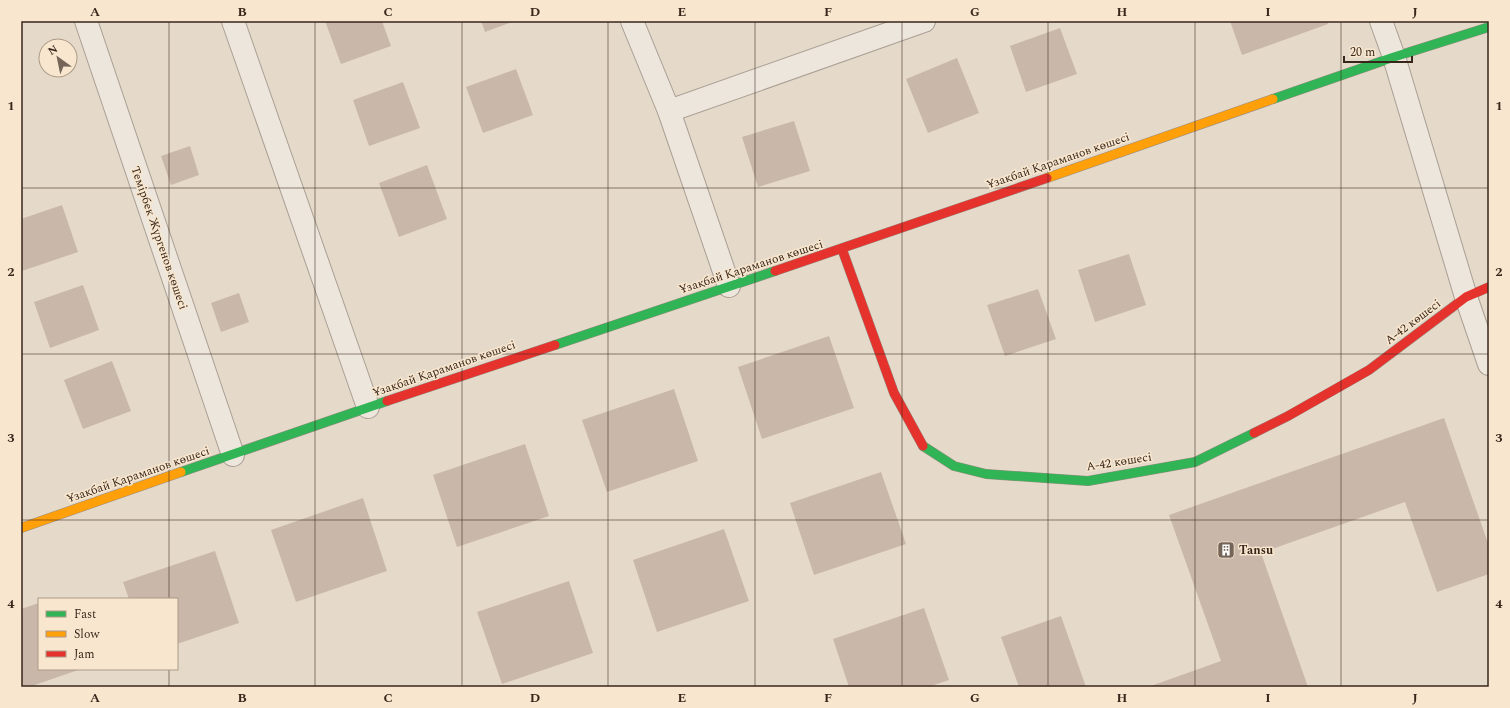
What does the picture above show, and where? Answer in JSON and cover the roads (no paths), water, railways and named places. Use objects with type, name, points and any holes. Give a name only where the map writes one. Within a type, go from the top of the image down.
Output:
[{"type":"street","name":"Темірбек Жүргенов көшесі","points":[[86,21],[233,455]]},
{"type":"street","points":[[233,21],[368,407]]},
{"type":"street","points":[[632,21],[669,111],[729,286]]},
{"type":"street","points":[[669,111],[924,21]]},
{"type":"street","points":[[1381,21],[1394,57],[1466,297],[1489,364]]},
{"type":"street","name":"Ұзақбай Қараманов көшесі","points":[[21,528],[368,407],[842,249],[1394,57],[1489,27]]},
{"type":"street","name":"А-42 көшесі","points":[[842,249],[894,393],[922,446],[954,466],[994,474],[1088,481],[1195,462],[1288,416],[1369,370],[1466,297],[1489,287]]},
{"type":"place","name":"Tansu","points":[[1226,550]]}]
